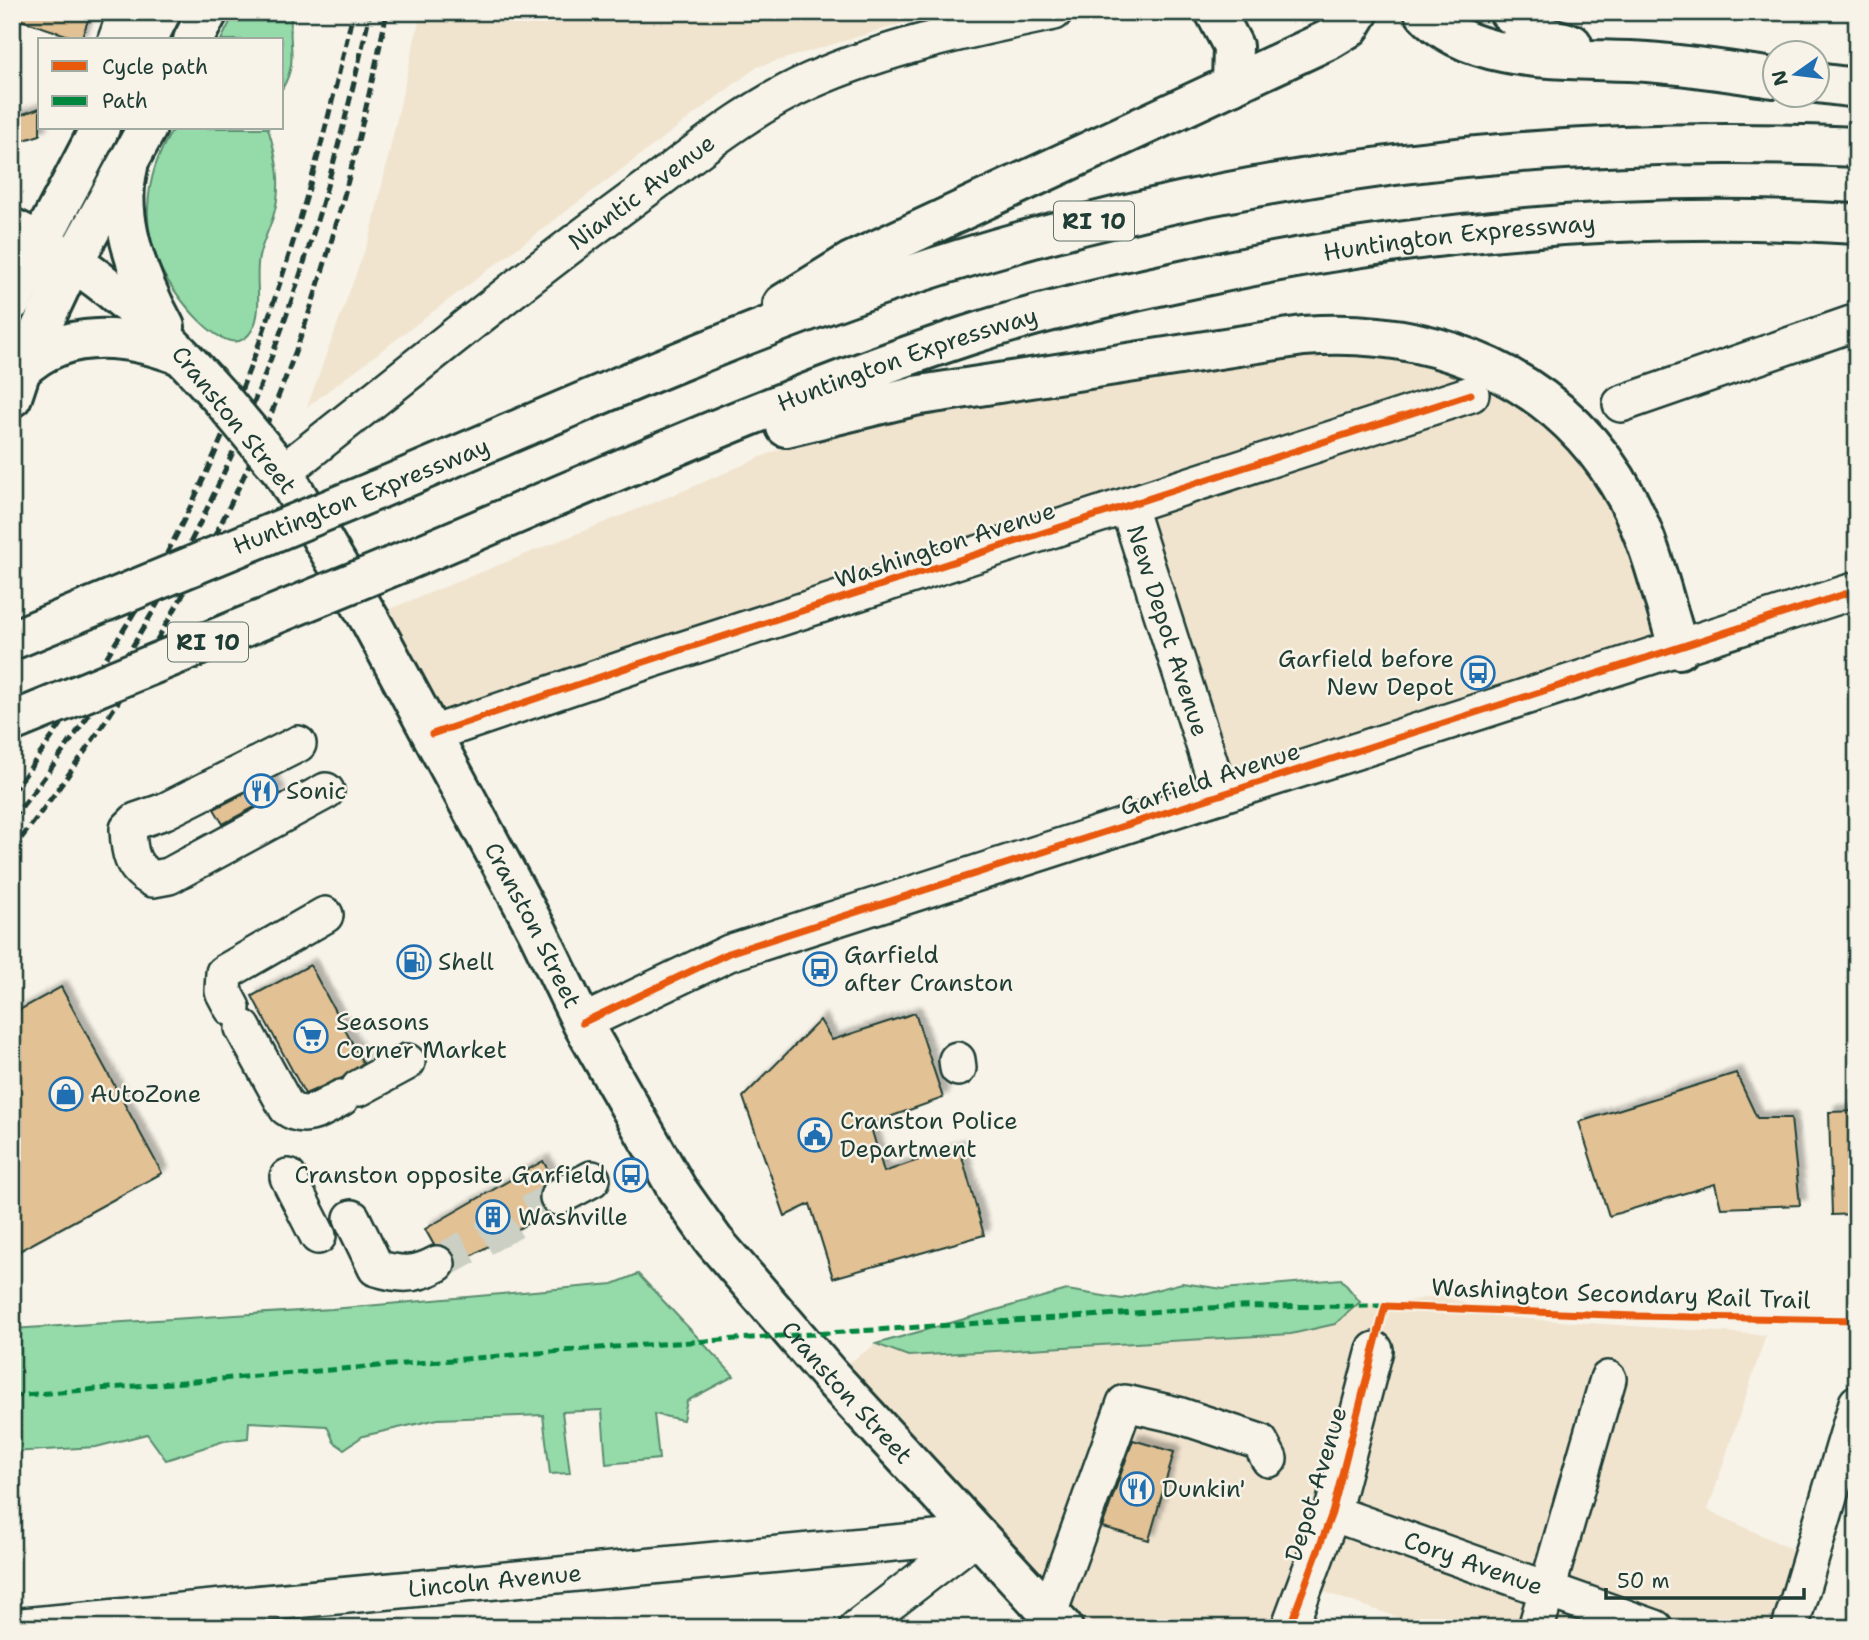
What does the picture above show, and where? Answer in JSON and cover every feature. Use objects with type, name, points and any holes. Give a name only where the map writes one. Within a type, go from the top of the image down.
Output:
[{"type":"main road","points":[[148,38],[161,12]]},
{"type":"main road","points":[[194,38],[208,12]]},
{"type":"main road","points":[[1214,12],[1233,46],[1232,85]]},
{"type":"main road","points":[[716,347],[851,262],[1330,39],[1350,27],[1359,12]]},
{"type":"main road","points":[[1424,12],[1449,34],[1486,48],[1541,56],[1650,62],[1760,76]]},
{"type":"main road","points":[[1509,12],[1526,28],[1549,39],[1650,62]]},
{"type":"main road","points":[[1830,85],[1857,88]]},
{"type":"main road","points":[[12,301],[27,234],[72,179],[99,130]]},
{"type":"main road","points":[[17,383],[74,260],[138,144]]},
{"type":"main road","points":[[138,144],[125,200],[130,237],[149,295],[182,356]]},
{"type":"main road","name":"Huntington Expressway","points":[[12,640],[716,347],[874,288],[971,256],[1155,206],[1249,186],[1437,159],[1532,150],[1723,144],[1857,147]]},
{"type":"main road","name":"Huntington Expressway","points":[[12,722],[791,402],[969,335],[1060,309],[1245,266],[1353,247],[1528,226],[1720,219],[1857,224]]},
{"type":"main road","name":"Cranston Street","points":[[27,234],[74,260],[128,301],[220,397],[277,465],[370,620],[538,932],[582,1023],[677,1189],[714,1241],[832,1378],[1056,1620]]},
{"type":"main road","points":[[527,510],[763,434],[877,403],[1294,337],[1359,333],[1385,336],[1435,346],[1486,365],[1534,394],[1576,430],[1613,475],[1637,519],[1679,649]]},
{"type":"main road","points":[[17,383],[46,351],[85,339],[122,339],[182,356]]},
{"type":"street","points":[[117,38],[126,12]]},
{"type":"street","name":"Niantic Avenue","points":[[277,465],[759,108],[809,82],[858,63],[985,26],[1054,12]]},
{"type":"street","points":[[72,179],[87,130]]},
{"type":"street","points":[[1621,404],[1857,322]]},
{"type":"street","name":"Washington Avenue","points":[[432,734],[648,660],[1471,394]]},
{"type":"street","name":"New Depot Avenue","points":[[1128,507],[1220,795]]},
{"type":"street","name":"Garfield Avenue","points":[[582,1023],[729,953],[1857,590]]},
{"type":"street","points":[[298,744],[165,811],[155,825],[150,843],[169,876],[326,791]]},
{"type":"street","points":[[325,915],[224,973],[223,991],[287,1108],[295,1114],[307,1115],[407,1062]]},
{"type":"street","points":[[288,1177],[318,1236]]},
{"type":"street","points":[[558,1197],[592,1179]]},
{"type":"street","points":[[352,1218],[376,1268],[398,1275],[422,1272],[438,1264]]},
{"type":"street","name":"Depot Avenue","points":[[1289,1628],[1332,1513],[1375,1350]]},
{"type":"street","points":[[1536,1628],[1608,1378]]},
{"type":"street","points":[[1056,1620],[1125,1403],[1237,1432],[1260,1442],[1269,1459]]},
{"type":"street","points":[[1790,1628],[1857,1403]]},
{"type":"street","name":"Cory Avenue","points":[[1332,1513],[1655,1628]]},
{"type":"street","points":[[857,1628],[978,1535]]},
{"type":"street","name":"Lincoln Avenue","points":[[12,1627],[297,1615],[978,1535]]},
{"type":"shaded area","points":[[421,12],[941,12],[757,67],[307,407],[371,233]]},
{"type":"shaded area","points":[[1414,333],[1593,433],[1664,640],[1234,788],[1138,503],[445,732],[377,614],[690,488],[905,394]]},
{"type":"shaded area","points":[[1443,1295],[1501,1317],[1766,1335],[1708,1510],[1815,1560],[1790,1628],[1399,1628],[1400,1618],[1303,1585],[1288,1628],[1063,1628],[828,1371],[853,1360],[876,1344],[908,1356],[1291,1334],[1335,1324],[1360,1302],[1383,1305]]},
{"type":"green space","points":[[235,12],[292,12],[291,60],[284,85],[284,38],[222,38]]},
{"type":"green space","points":[[173,130],[268,130],[276,161],[278,194],[259,257],[256,322],[241,340],[229,341],[200,321],[174,290],[159,265],[150,237],[148,208],[152,176],[163,146]]},
{"type":"green space","points":[[638,1274],[734,1376],[687,1401],[683,1420],[654,1414],[659,1459],[606,1464],[602,1410],[562,1412],[570,1473],[550,1474],[543,1415],[438,1419],[363,1436],[344,1449],[334,1442],[327,1426],[249,1422],[248,1438],[224,1441],[166,1460],[147,1434],[96,1447],[12,1452],[12,1329],[332,1309],[613,1284]]},
{"type":"green space","points":[[1341,1279],[1360,1302],[1335,1324],[1291,1334],[908,1356],[876,1344],[1067,1290],[1122,1299],[1182,1283],[1223,1289]]},
{"type":"building","points":[[12,12],[91,12],[82,38],[12,17]]},
{"type":"building","points":[[38,109],[40,135],[12,144],[12,118]]},
{"type":"building","name":"Sonic","points":[[271,780],[279,794],[223,824],[214,809]]},
{"type":"building","name":"Seasons Corner Market","points":[[310,965],[363,1063],[342,1078],[305,1094],[252,996]]},
{"type":"building","name":"AutoZone","points":[[61,987],[162,1173],[12,1255],[12,1014]]},
{"type":"building","name":"Cranston Police Department","points":[[915,1013],[943,1098],[870,1124],[884,1172],[959,1146],[984,1235],[833,1278],[810,1204],[785,1216],[743,1097],[820,1020],[832,1040]]},
{"type":"building","points":[[1736,1073],[1757,1118],[1791,1118],[1800,1205],[1721,1208],[1715,1184],[1609,1216],[1579,1122]]},
{"type":"building","points":[[1857,1111],[1857,1214],[1832,1215],[1829,1112]]},
{"type":"building","name":"Washville","points":[[543,1161],[552,1177],[541,1186],[538,1196],[540,1206],[546,1213],[457,1264],[449,1248],[434,1245],[425,1229]]},
{"type":"building","name":"Dunkin'","points":[[1133,1440],[1174,1452],[1149,1540],[1102,1527]]},
{"type":"tunnel","points":[[437,1264],[558,1197]]},
{"type":"railway","points":[[12,793],[131,618],[165,557],[227,426],[253,359],[299,222],[319,153],[353,12]]},
{"type":"railway","points":[[12,819],[80,727],[141,633],[193,536],[239,437],[279,336],[314,231],[344,123],[370,12]]},
{"type":"railway","points":[[12,850],[56,792],[137,673],[209,548],[241,483],[296,350],[324,267],[358,140],[387,12]]},
{"type":"marked path","points":[[12,1396],[599,1348],[1225,1307],[1385,1306]]},
{"type":"cycle path","points":[[432,734],[635,665],[1471,394]]},
{"type":"cycle path","points":[[582,1023],[729,953],[1857,590]]},
{"type":"cycle path","name":"Washington Secondary Rail Trail","points":[[1289,1628],[1332,1513],[1385,1306],[1635,1316],[1857,1320]]},
{"type":"place","name":"Garfield before New Depot","points":[[1478,673]]},
{"type":"place","name":"Sonic","points":[[261,791]]},
{"type":"place","name":"Shell","points":[[414,962]]},
{"type":"place","name":"Garfield after Cranston","points":[[820,969]]},
{"type":"place","name":"Seasons Corner Market","points":[[311,1036]]},
{"type":"place","name":"AutoZone","points":[[66,1094]]},
{"type":"place","name":"Cranston Police Department","points":[[815,1135]]},
{"type":"place","name":"Cranston opposite Garfield","points":[[631,1175]]},
{"type":"place","name":"Washville","points":[[493,1217]]},
{"type":"place","name":"Dunkin'","points":[[1137,1489]]}]
